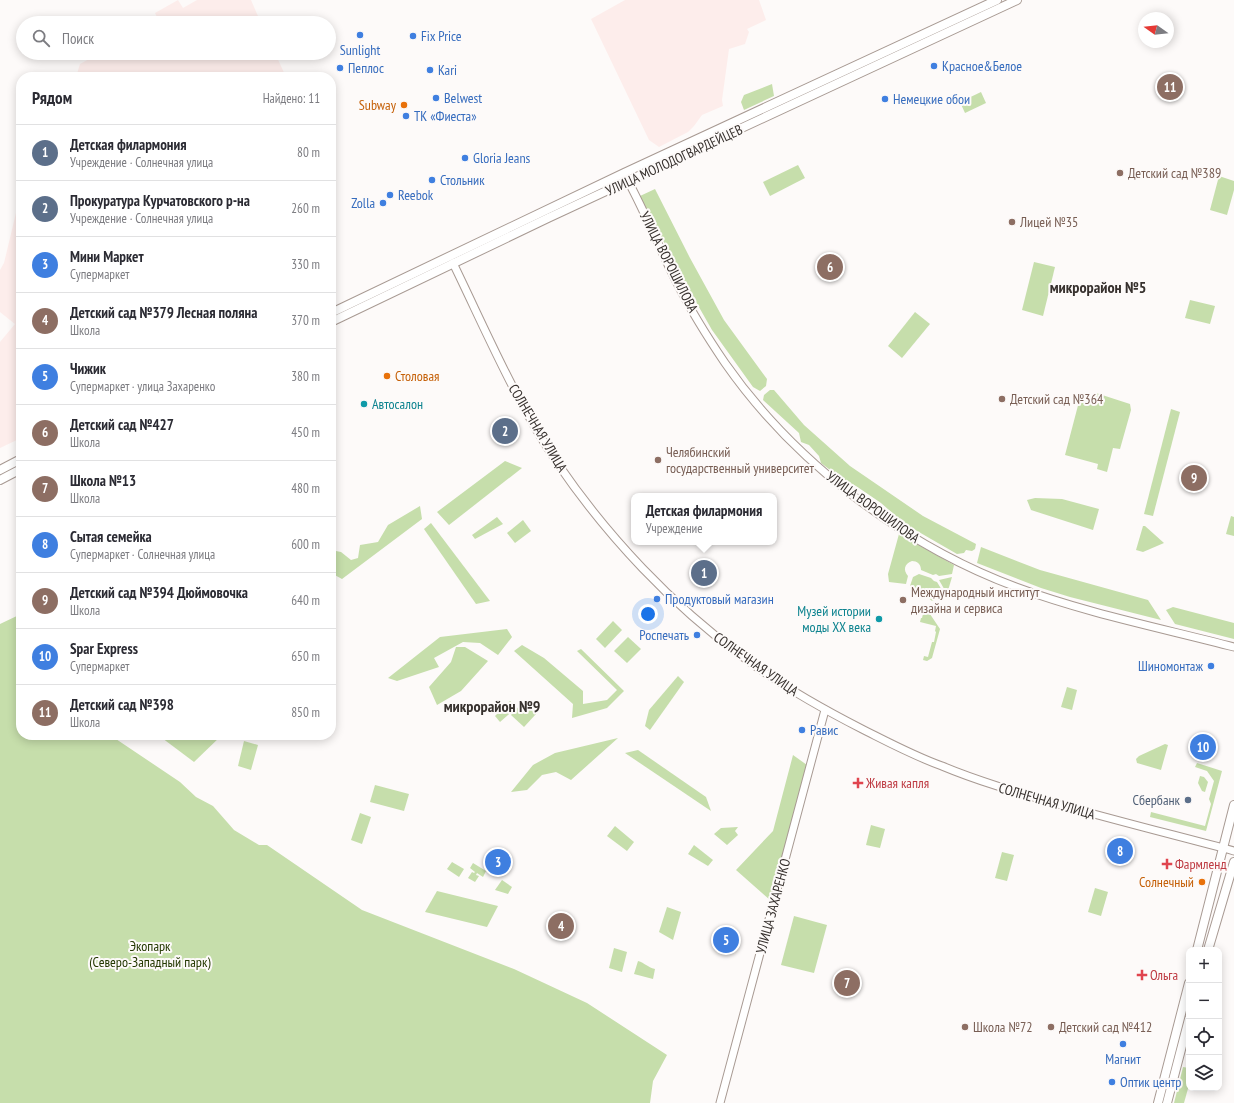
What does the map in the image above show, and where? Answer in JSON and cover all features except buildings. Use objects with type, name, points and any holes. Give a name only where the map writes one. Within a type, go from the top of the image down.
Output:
[{"type":"main road","name":"УЛИЦА МОЛОДОГВАРДЕЙЦЕВ","points":[[336,311],[628,181],[847,75],[934,29],[998,0]]},
{"type":"main road","name":"УЛИЦА МОЛОДОГВАРДЕЙЦЕВ","points":[[336,319],[653,159],[1017,0]]},
{"type":"main road","points":[[653,159],[657,167]]},
{"type":"main road","points":[[624,173],[628,181]]},
{"type":"main road","points":[[0,470],[16,462]]},
{"type":"main road","points":[[0,480],[16,472]]},
{"type":"main road","points":[[1198,947],[1234,805]]},
{"type":"main road","points":[[1209,947],[1234,862]]},
{"type":"main road","points":[[1166,1103],[1171,1087],[1186,999]]},
{"type":"main road","points":[[1158,1103],[1166,1072],[1186,1026]]},
{"type":"main road","points":[[1166,1072],[1169,1068],[1172,1070],[1170,1079],[1171,1087]]},
{"type":"street","name":"УЛИЦА ВОРОШИЛОВА","points":[[628,181],[678,285],[700,324],[725,363],[750,396],[788,438],[818,467],[858,499],[904,531],[940,552],[975,570],[1014,586],[1084,608],[1234,647]]},
{"type":"street","name":"СОЛНЕЧНАЯ УЛИЦА","points":[[451,260],[514,389],[557,463],[626,551],[658,584],[718,638],[771,676],[825,710],[939,766],[1009,790],[1113,820],[1234,851]]},
{"type":"street","name":"УЛИЦА ЗАХАРЕНКО","points":[[720,1103],[825,710]]},
{"type":"shaded area","points":[[178,0],[183,8],[197,0],[251,0],[258,16],[156,16],[155,13]]},
{"type":"shaded area","points":[[625,0],[759,0],[766,20],[747,29],[749,32],[745,44],[729,49],[722,100],[723,106],[702,115],[688,132],[659,147],[649,140],[591,19]]},
{"type":"shaded area","points":[[87,60],[278,60],[284,72],[78,72],[80,64]]},
{"type":"shaded area","points":[[16,213],[16,440],[0,448],[0,342],[15,324],[0,312],[0,270],[4,263]]},
{"type":"green space","points":[[772,84],[774,96],[744,110],[741,102],[744,95]]},
{"type":"green space","points":[[981,92],[986,103],[965,113],[960,102]]},
{"type":"green space","points":[[798,165],[805,178],[770,196],[763,182]]},
{"type":"green space","points":[[1219,176],[1234,181],[1234,190],[1227,215],[1210,210]]},
{"type":"green space","points":[[655,189],[724,320],[767,379],[766,386],[760,391],[753,387],[712,330],[683,279],[640,196]]},
{"type":"green space","points":[[1034,262],[1055,267],[1043,316],[1022,310]]},
{"type":"green space","points":[[1190,300],[1215,306],[1210,324],[1185,318]]},
{"type":"green space","points":[[915,312],[930,324],[902,358],[888,346]]},
{"type":"green space","points":[[770,390],[774,390],[804,425],[850,466],[923,516],[976,544],[975,549],[972,551],[966,550],[964,553],[957,554],[905,524],[881,503],[856,486],[842,479],[821,463],[819,456],[809,445],[801,442],[799,433],[763,400],[764,395]]},
{"type":"green space","points":[[1096,393],[1130,404],[1131,410],[1120,449],[1113,448],[1107,472],[1097,469],[1098,464],[1065,455],[1081,394],[1093,397]]},
{"type":"green space","points":[[1171,409],[1180,412],[1153,516],[1144,514]]},
{"type":"green space","points":[[505,461],[522,468],[449,525],[437,512]]},
{"type":"green space","points":[[1035,498],[1062,499],[1099,509],[1093,530],[1031,510],[1027,500]]},
{"type":"green space","points":[[420,506],[422,519],[342,579],[336,576],[336,551],[341,552],[351,560],[358,558],[360,545],[378,542],[388,525]]},
{"type":"green space","points":[[1231,516],[1234,517],[1234,536],[1226,534]]},
{"type":"green space","points":[[497,517],[503,524],[475,539],[472,535]]},
{"type":"green space","points":[[523,520],[531,531],[515,543],[507,533]]},
{"type":"green space","points":[[431,523],[490,601],[476,604],[424,529]]},
{"type":"green space","points":[[1143,526],[1145,526],[1164,543],[1143,552],[1136,550]]},
{"type":"green space","points":[[899,534],[954,565],[952,574],[939,576],[936,574],[933,575],[921,570],[918,563],[912,561],[905,567],[905,572],[908,576],[906,584],[889,582],[888,574]]},
{"type":"green space","points":[[981,547],[1040,570],[1148,600],[1161,620],[1070,597],[1041,588],[977,563]]},
{"type":"green space","points":[[919,574],[931,578],[937,582],[945,595],[932,601],[923,593],[910,586],[913,577]]},
{"type":"green space","points":[[952,577],[947,594],[939,580]]},
{"type":"green space","points":[[1173,607],[1234,623],[1234,639],[1175,624],[1166,610]]},
{"type":"green space","points":[[924,610],[928,611],[940,629],[932,658],[927,661],[923,660],[924,656],[928,657],[932,642],[934,642],[936,626],[920,622]]},
{"type":"green space","name":"Экопарк (Северо-Западный парк)","points":[[16,616],[16,740],[117,740],[180,782],[196,797],[213,806],[234,830],[259,845],[267,845],[362,910],[514,969],[587,1003],[667,1055],[653,1081],[650,1103],[0,1103],[0,624]]},
{"type":"green space","points":[[613,621],[622,630],[605,648],[596,639]]},
{"type":"green space","points":[[507,629],[512,637],[498,655],[480,643],[463,642],[434,658],[439,667],[397,681],[388,678],[440,637]]},
{"type":"green space","points":[[628,637],[641,649],[627,663],[614,651]]},
{"type":"green space","points":[[522,645],[544,658],[583,691],[583,704],[607,700],[617,690],[577,651],[581,649],[624,691],[607,708],[572,718],[573,704],[514,651]]},
{"type":"green space","points":[[456,647],[465,647],[488,661],[461,691],[437,705],[429,687],[451,662]]},
{"type":"green space","points":[[678,676],[684,682],[650,730],[645,726],[649,710]]},
{"type":"green space","points":[[1067,687],[1077,690],[1072,710],[1061,707]]},
{"type":"green space","points":[[510,701],[516,706],[516,708],[500,722],[495,716]]},
{"type":"green space","points":[[523,702],[536,714],[524,727],[511,715]]},
{"type":"green space","points":[[618,738],[571,780],[556,772],[542,775],[527,790],[511,792],[533,765],[555,753]]},
{"type":"green space","points":[[165,740],[217,740],[194,762]]},
{"type":"green space","points":[[244,741],[258,745],[251,770],[238,766]]},
{"type":"green space","points":[[1165,744],[1168,745],[1161,770],[1137,763],[1136,759],[1139,756]]},
{"type":"green space","points":[[638,750],[706,797],[711,811],[625,753]]},
{"type":"green space","points":[[793,755],[807,765],[770,900],[736,870],[773,831]]},
{"type":"green space","points":[[1197,763],[1222,771],[1206,831],[1150,817],[1151,812],[1205,826],[1211,804],[1209,799],[1214,781],[1207,771],[1195,767]]},
{"type":"green space","points":[[1200,776],[1204,777],[1208,782],[1205,792],[1202,791],[1198,783]]},
{"type":"green space","points":[[375,785],[409,794],[404,811],[370,802]]},
{"type":"green space","points":[[360,813],[371,817],[362,844],[351,840]]},
{"type":"green space","points":[[871,825],[885,829],[880,848],[866,845]]},
{"type":"green space","points":[[615,826],[634,842],[627,851],[607,836]]},
{"type":"green space","points":[[738,827],[735,831],[738,835],[727,845],[714,834],[721,828]]},
{"type":"green space","points":[[694,845],[713,860],[708,866],[688,854]]},
{"type":"green space","points":[[1002,852],[1014,855],[1007,881],[995,878]]},
{"type":"green space","points":[[452,862],[464,869],[459,877],[447,869]]},
{"type":"green space","points":[[473,863],[486,871],[483,877],[477,873],[476,875],[479,876],[475,882],[468,878],[472,872],[475,872],[470,868]]},
{"type":"green space","points":[[502,880],[512,887],[508,894],[495,890]]},
{"type":"green space","points":[[1095,888],[1108,892],[1101,916],[1088,912]]},
{"type":"green space","points":[[437,891],[498,906],[487,927],[425,912]]},
{"type":"green space","points":[[667,907],[681,912],[673,940],[659,932]]},
{"type":"green space","points":[[794,916],[827,925],[814,973],[781,965]]},
{"type":"green space","points":[[614,948],[627,952],[622,972],[609,968]]},
{"type":"green space","points":[[638,961],[655,969],[653,979],[634,974]]},
{"type":"green space","points":[[1183,1067],[1186,1068],[1186,1091],[1187,1091],[1184,1103],[1174,1103]]},
{"type":"place","name":"Sunlight","points":[[360,35]]},
{"type":"place","name":"Fix Price","points":[[413,36]]},
{"type":"place","name":"Красное&Белое","points":[[934,66]]},
{"type":"place","name":"Пеплос","points":[[340,68]]},
{"type":"place","name":"Kari","points":[[430,70]]},
{"type":"place","name":"Детский сад №398","points":[[1170,87]]},
{"type":"place","name":"Belwest","points":[[436,98]]},
{"type":"place","name":"Немецкие обои","points":[[885,99]]},
{"type":"place","name":"Subway","points":[[404,105]]},
{"type":"place","name":"ТК «Фиеста»","points":[[406,116]]},
{"type":"place","name":"Gloria Jeans","points":[[465,158]]},
{"type":"place","name":"Детский сад №389","points":[[1120,173]]},
{"type":"place","name":"Стольник","points":[[432,180]]},
{"type":"place","name":"Reebok","points":[[390,195]]},
{"type":"place","name":"Zolla","points":[[383,203]]},
{"type":"place","name":"Лицей №35","points":[[1012,222]]},
{"type":"place","name":"Детский сад №427","points":[[830,267]]},
{"type":"place","name":"Столовая","points":[[387,376]]},
{"type":"place","name":"Детский сад №364","points":[[1002,399]]},
{"type":"place","name":"Автосалон","points":[[364,404]]},
{"type":"place","name":"Прокуратура Курчатовского р-на","points":[[505,431]]},
{"type":"place","name":"Челябинский государственный университет","points":[[658,460]]},
{"type":"place","name":"Детский сад №394 Дюймовочка","points":[[1194,478]]},
{"type":"place","name":"Детская филармония","points":[[704,573]]},
{"type":"place","name":"Продуктовый магазин","points":[[657,599]]},
{"type":"place","name":"Международный институт дизайна и сервиса","points":[[903,600]]},
{"type":"place","name":"Музей истории моды XX века","points":[[879,619]]},
{"type":"place","name":"Роспечать","points":[[697,635]]},
{"type":"place","name":"Шиномонтаж","points":[[1211,666]]},
{"type":"place","name":"Равис","points":[[802,730]]},
{"type":"place","name":"Spar Express","points":[[1203,747]]},
{"type":"place","name":"Живая капля","points":[[858,783]]},
{"type":"place","name":"Сбербанк","points":[[1188,800]]},
{"type":"place","name":"Сытая семейка","points":[[1120,851]]},
{"type":"place","name":"Мини Маркет","points":[[498,862]]},
{"type":"place","name":"Фармленд","points":[[1167,864]]},
{"type":"place","name":"Солнечный","points":[[1202,882]]},
{"type":"place","name":"Детский сад №379 Лесная поляна","points":[[561,926]]},
{"type":"place","name":"Чижик","points":[[726,940]]},
{"type":"place","name":"Ольга","points":[[1142,975]]},
{"type":"place","name":"Школа №13","points":[[847,983]]},
{"type":"place","name":"Школа №72","points":[[965,1027]]},
{"type":"place","name":"Детский сад №412","points":[[1051,1027]]},
{"type":"place","name":"Магнит","points":[[1123,1044]]},
{"type":"place","name":"Оптик центр","points":[[1112,1082]]},
{"type":"district","name":"микрорайон №5","points":[[1098,287]]},
{"type":"district","name":"микрорайон №9","points":[[492,706]]}]
